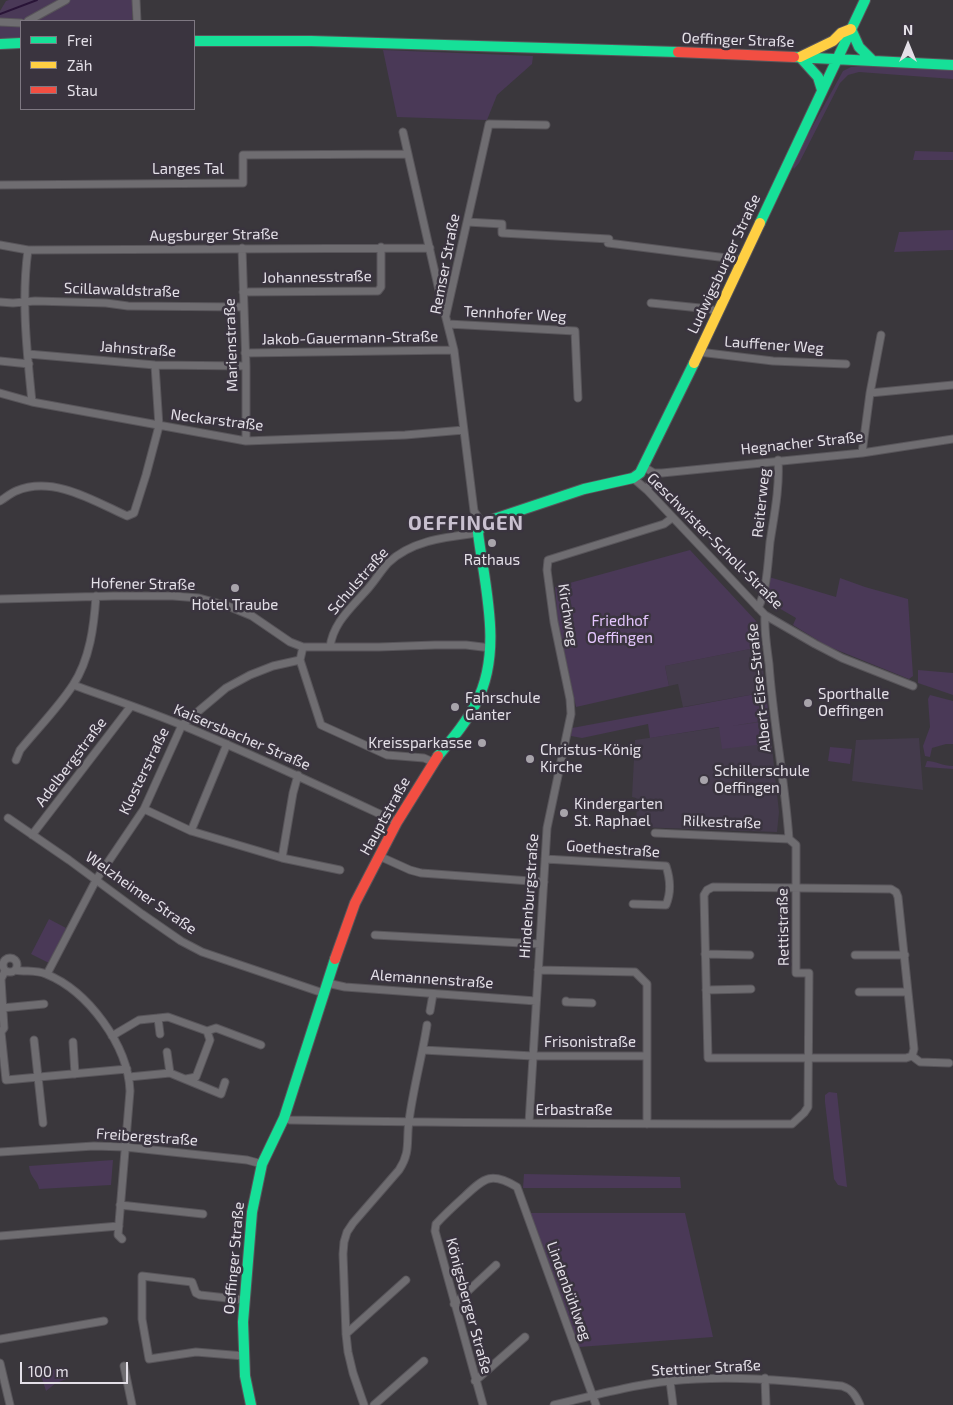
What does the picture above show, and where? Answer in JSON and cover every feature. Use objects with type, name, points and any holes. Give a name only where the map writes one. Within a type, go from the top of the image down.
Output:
[{"type":"street","points":[[30,20],[66,0]]},
{"type":"street","points":[[136,0],[137,20]]},
{"type":"street","name":"Ludwigsburger Straße","points":[[633,478],[644,467],[865,0]]},
{"type":"street","points":[[0,22],[20,23]]},
{"type":"street","points":[[822,90],[814,70],[806,65],[800,57],[833,41],[851,29],[859,47],[873,61]]},
{"type":"street","name":"Oeffinger Straße","points":[[195,41],[311,41],[491,45],[953,65]]},
{"type":"street","points":[[0,44],[20,44]]},
{"type":"street","name":"Remser Straße","points":[[482,523],[474,511],[454,350],[446,316],[489,124],[546,126]]},
{"type":"street","points":[[403,132],[446,316]]},
{"type":"street","name":"Langes Tal","points":[[0,185],[243,183],[243,155],[408,154]]},
{"type":"street","points":[[467,222],[502,224],[502,233],[609,241],[743,260]]},
{"type":"street","name":"Augsburger Straße","points":[[0,245],[28,250],[430,248]]},
{"type":"street","name":"Johannesstraße","points":[[243,292],[378,290],[381,287],[381,247]]},
{"type":"street","name":"Marienstraße","points":[[242,248],[246,366],[246,441]]},
{"type":"street","points":[[28,250],[25,303],[32,402]]},
{"type":"street","name":"Scillawaldstraße","points":[[0,302],[13,304],[106,303],[128,306],[243,307]]},
{"type":"street","points":[[651,303],[710,309],[718,312]]},
{"type":"street","name":"Tennhofer Weg","points":[[448,324],[575,330],[578,398]]},
{"type":"street","points":[[862,453],[870,393],[881,335]]},
{"type":"street","name":"Jakob-Gauermann-Straße","points":[[245,353],[454,350]]},
{"type":"street","name":"Lauffener Weg","points":[[699,352],[773,360],[846,364]]},
{"type":"street","name":"Jahnstraße","points":[[28,354],[156,365],[246,366]]},
{"type":"street","points":[[0,361],[28,364]]},
{"type":"street","points":[[0,501],[17,491],[33,487],[53,487],[84,497],[127,516],[132,515],[136,510],[158,426],[156,365]]},
{"type":"street","points":[[870,393],[953,385]]},
{"type":"street","name":"Neckarstraße","points":[[0,393],[32,402],[246,441],[395,435],[464,430]]},
{"type":"street","name":"Hegnacher Straße","points":[[654,473],[862,453],[953,438]]},
{"type":"street","name":"Reiterweg","points":[[758,608],[762,601],[768,565],[778,460]]},
{"type":"street","points":[[644,467],[654,473],[647,490]]},
{"type":"street","points":[[478,533],[482,523],[584,489],[633,478]]},
{"type":"street","name":"Geschwister-Scholl-Straße","points":[[633,478],[647,490],[765,615],[842,658],[913,686]]},
{"type":"street","name":"Kirchweg","points":[[565,674],[554,622],[547,570],[548,560],[664,524],[672,518]]},
{"type":"street","name":"Schulstraße","points":[[330,647],[331,636],[339,621],[380,572],[399,555],[422,543],[452,536],[478,533]]},
{"type":"street","name":"Hauptstraße","points":[[284,1118],[325,988],[353,909],[378,856],[397,822],[433,762],[465,723],[477,702],[486,676],[491,648],[490,626],[478,533]]},
{"type":"street","points":[[16,760],[20,750],[73,684],[83,664],[90,642],[96,596]]},
{"type":"street","name":"Hofener Straße","points":[[0,598],[173,596],[211,601],[252,616],[290,642],[303,647]]},
{"type":"street","name":"Albert-Eise-Straße","points":[[765,615],[764,627],[789,839]]},
{"type":"street","points":[[433,762],[424,758],[387,755],[321,725],[300,660],[303,647],[450,645],[491,648]]},
{"type":"street","name":"Klosterstraße","points":[[47,974],[95,882],[144,809],[182,725],[226,688],[250,675],[273,666],[300,660]]},
{"type":"street","name":"Hindenburgstraße","points":[[529,1123],[547,828],[571,714],[565,674]]},
{"type":"street","name":"Kaisersbacher Straße","points":[[73,684],[227,744],[397,822]]},
{"type":"street","name":"Adelbergstraße","points":[[32,835],[131,706]]},
{"type":"street","points":[[190,831],[227,744]]},
{"type":"street","points":[[282,858],[293,793],[298,775]]},
{"type":"street","points":[[144,809],[190,831],[282,858],[340,870]]},
{"type":"street","name":"Welzheimer Straße","points":[[8,818],[95,882],[181,941],[202,952],[325,988]]},
{"type":"street","name":"Rilkestraße","points":[[655,832],[789,839]]},
{"type":"street","name":"Rettistraße","points":[[789,839],[796,845],[796,973],[809,973],[809,1058]]},
{"type":"street","points":[[378,856],[410,870],[421,872],[544,882]]},
{"type":"street","name":"Goethestraße","points":[[545,859],[666,866],[669,874],[669,897],[666,905],[633,904]]},
{"type":"street","points":[[713,887],[892,889],[896,892],[905,955],[914,1049],[912,1056],[906,1058],[708,1058],[704,895],[707,890],[713,887]]},
{"type":"street","points":[[375,935],[540,944]]},
{"type":"street","points":[[705,954],[750,955]]},
{"type":"street","points":[[855,955],[905,955]]},
{"type":"street","points":[[5,971],[2,968],[2,959],[10,958],[14,959],[17,966],[15,970]]},
{"type":"street","name":"Frisonistraße","points":[[538,970],[635,972],[648,984],[647,1124]]},
{"type":"street","points":[[5,971],[37,971],[70,986],[88,1003],[120,1049],[128,1073],[130,1091],[118,1234],[122,1239]]},
{"type":"street","points":[[5,971],[1,978],[4,1028],[1,1032],[2,1068],[6,1080],[76,1074],[170,1073],[221,1094],[226,1082]]},
{"type":"street","name":"Alemannenstraße","points":[[325,988],[345,987],[536,1000]]},
{"type":"street","points":[[706,990],[751,990]]},
{"type":"street","points":[[859,992],[908,992]]},
{"type":"street","points":[[430,1011],[433,994]]},
{"type":"street","points":[[566,1001],[592,1003]]},
{"type":"street","points":[[2,1008],[44,1004]]},
{"type":"street","points":[[112,1036],[139,1020],[168,1017],[207,1031],[216,1028],[261,1045]]},
{"type":"street","points":[[158,1018],[160,1034]]},
{"type":"street","points":[[364,1405],[348,1352],[344,1242],[353,1223],[406,1160],[409,1122],[427,1025]]},
{"type":"street","points":[[184,1079],[196,1077],[210,1040],[207,1031]]},
{"type":"street","points":[[34,1040],[40,1078],[43,1123]]},
{"type":"street","points":[[73,1042],[76,1074]]},
{"type":"street","name":"Frisonistraße","points":[[423,1050],[533,1056],[647,1056]]},
{"type":"street","points":[[167,1052],[170,1073]]},
{"type":"street","points":[[912,1056],[920,1062],[949,1063]]},
{"type":"street","name":"Erbastraße","points":[[284,1118],[290,1120],[409,1122],[792,1124],[808,1107],[809,1058]]},
{"type":"street","name":"Oeffinger Straße","points":[[251,1405],[245,1376],[244,1300],[252,1212],[262,1164],[284,1118]]},
{"type":"street","name":"Freibergstraße","points":[[0,1152],[125,1146],[248,1160],[262,1164]]},
{"type":"street","name":"Königsberger Straße","points":[[483,1405],[435,1231],[436,1224],[481,1181],[492,1178],[505,1180],[517,1187]]},
{"type":"street","name":"Lindenbühlweg","points":[[517,1187],[596,1405]]},
{"type":"street","points":[[120,1205],[202,1214]]},
{"type":"street","points":[[0,1236],[119,1226]]},
{"type":"street","points":[[454,1304],[496,1266]]},
{"type":"street","points":[[244,1300],[200,1296],[196,1293],[192,1282],[142,1276],[142,1319],[149,1359],[196,1352],[244,1356]]},
{"type":"street","points":[[346,1334],[406,1280]]},
{"type":"street","points":[[0,1339],[104,1321]]},
{"type":"street","points":[[475,1381],[525,1336]]},
{"type":"street","points":[[374,1405],[424,1361]]},
{"type":"street","points":[[0,1363],[10,1405]]},
{"type":"street","points":[[124,1366],[132,1405]]},
{"type":"street","points":[[765,1378],[766,1405]]},
{"type":"street","name":"Stettiner Straße","points":[[554,1405],[632,1387],[670,1381],[765,1378],[842,1386],[849,1388],[857,1397],[860,1405]]},
{"type":"street","points":[[670,1381],[673,1405]]},
{"type":"shaded area","points":[[760,647],[766,692],[683,707],[678,684],[669,686],[665,666]]},
{"type":"shaded area","name":"Schillerschule Oeffingen","points":[[769,720],[779,812],[777,832],[636,827],[637,801],[636,798],[632,797],[635,740]]},
{"type":"shaded area","points":[[919,738],[923,790],[852,781],[856,740]]},
{"type":"green space","points":[[132,0],[132,20],[20,20],[20,38],[0,39],[0,11],[6,1]]},
{"type":"green space","points":[[383,50],[533,56],[532,64],[497,95],[487,120],[397,117]]},
{"type":"green space","points":[[851,67],[953,70],[953,79],[859,72],[848,75],[840,83],[799,163],[794,169],[792,164],[843,71]]},
{"type":"green space","points":[[915,151],[953,152],[953,160],[913,160]]},
{"type":"green space","points":[[953,230],[953,250],[894,252],[899,232]]},
{"type":"green space","name":"Friedhof Oeffingen","points":[[690,550],[757,622],[760,647],[665,666],[669,686],[576,707],[558,624],[555,587]]},
{"type":"green space","points":[[769,577],[836,597],[840,578],[908,599],[913,676],[909,679],[827,646],[793,625],[796,618],[765,600]]},
{"type":"green space","points":[[918,670],[953,673],[953,695],[918,683]]},
{"type":"green space","points":[[766,692],[769,720],[732,726],[762,722],[765,744],[722,749],[719,727],[650,738],[648,724],[582,738],[571,736],[572,728]]},
{"type":"green space","points":[[930,695],[953,701],[953,744],[932,748],[930,757],[925,756],[923,746],[930,727],[928,699]]},
{"type":"green space","points":[[830,747],[852,749],[850,764],[828,761]]},
{"type":"green space","points":[[927,761],[953,766],[953,769],[925,767]]},
{"type":"green space","points":[[49,919],[66,928],[49,963],[31,954]]},
{"type":"green space","points":[[829,1092],[837,1093],[847,1187],[838,1185],[834,1179],[825,1102],[825,1095]]},
{"type":"green space","points":[[113,1160],[111,1185],[39,1189],[29,1166]]},
{"type":"green space","points":[[524,1174],[680,1177],[681,1188],[523,1188]]},
{"type":"green space","points":[[530,1213],[685,1213],[713,1337],[579,1347]]},
{"type":"green space","points":[[62,1367],[69,1378],[56,1383],[46,1391],[40,1372],[47,1372]]},
{"type":"waterway","points":[[0,14],[37,0]]},
{"type":"traffic: fast","points":[[760,223],[865,0]]},
{"type":"traffic: fast","points":[[851,29],[859,47],[873,61]]},
{"type":"traffic: fast","points":[[195,41],[311,41],[678,52]]},
{"type":"traffic: fast","points":[[0,44],[20,43]]},
{"type":"traffic: fast","points":[[794,57],[953,65]]},
{"type":"traffic: fast","points":[[800,57],[818,77],[822,90]]},
{"type":"traffic: fast","points":[[438,756],[459,731],[476,703],[489,663],[490,620],[478,533],[482,523],[584,489],[633,478],[640,473],[694,363]]},
{"type":"traffic: fast","points":[[251,1405],[245,1376],[243,1322],[252,1212],[262,1164],[284,1118],[335,959]]},
{"type":"traffic: slow","points":[[800,57],[833,41],[841,33],[851,29]]},
{"type":"traffic: slow","points":[[694,363],[760,223]]},
{"type":"traffic: jam","points":[[678,52],[794,57]]},
{"type":"traffic: jam","points":[[335,959],[355,903],[397,822],[438,756]]},
{"type":"place","name":"Rathaus","points":[[492,543]]},
{"type":"place","name":"Hotel Traube","points":[[235,588]]},
{"type":"place","name":"Sporthalle Oeffingen","points":[[808,703]]},
{"type":"place","name":"Fahrschule Ganter","points":[[455,707]]},
{"type":"place","name":"Kreissparkasse","points":[[482,743]]},
{"type":"place","name":"Christus-König Kirche","points":[[530,759]]},
{"type":"place","name":"Schillerschule Oeffingen","points":[[704,780]]},
{"type":"place","name":"Kindergarten St. Raphael","points":[[564,813]]},
{"type":"district","name":"OEFFINGEN","points":[[466,523]]}]
